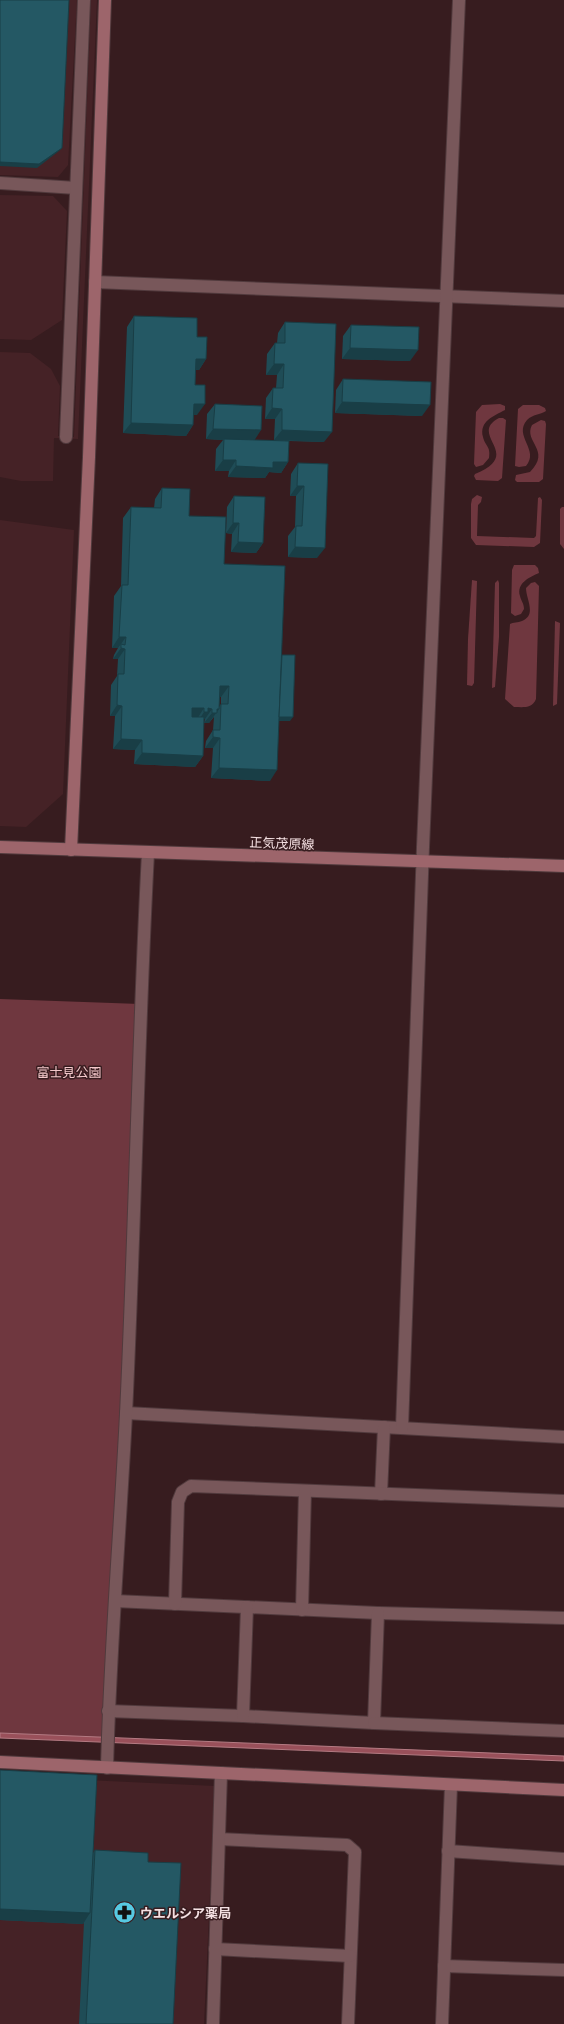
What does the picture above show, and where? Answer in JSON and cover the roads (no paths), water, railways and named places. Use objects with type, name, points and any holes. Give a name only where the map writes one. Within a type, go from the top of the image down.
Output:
[{"type":"street","points":[[66,436],[84,0]]},
{"type":"street","points":[[71,850],[89,457],[104,0]]},
{"type":"street","points":[[402,1428],[422,861],[459,0]]},
{"type":"street","points":[[0,183],[76,188]]},
{"type":"street","points":[[95,282],[564,301]]},
{"type":"street","name":"正気茂原線","points":[[0,848],[564,866]]},
{"type":"street","points":[[107,1768],[108,1711],[126,1413],[140,1004],[148,853]]},
{"type":"street","points":[[126,1413],[564,1437]]},
{"type":"street","points":[[381,1494],[384,1427]]},
{"type":"street","points":[[175,1604],[178,1502],[182,1492],[191,1486],[564,1501]]},
{"type":"street","points":[[302,1610],[305,1490]]},
{"type":"street","points":[[115,1601],[378,1613],[564,1618]]},
{"type":"street","points":[[243,1716],[247,1607]]},
{"type":"street","points":[[374,1723],[378,1613]]},
{"type":"street","points":[[108,1711],[564,1731]]},
{"type":"street","points":[[0,1762],[564,1790]]},
{"type":"street","points":[[213,2024],[221,1773]]},
{"type":"street","points":[[442,2024],[451,1784]]},
{"type":"street","points":[[219,1839],[346,1844],[355,1852],[348,2024]]},
{"type":"street","points":[[448,1851],[564,1859]]},
{"type":"street","points":[[215,1949],[350,1956]]},
{"type":"street","points":[[444,1966],[564,1970]]},
{"type":"place","name":"ウエルシア薬局","points":[[125,1913]]},
{"type":"park label","name":"富士見公園","points":[[69,1072]]}]
